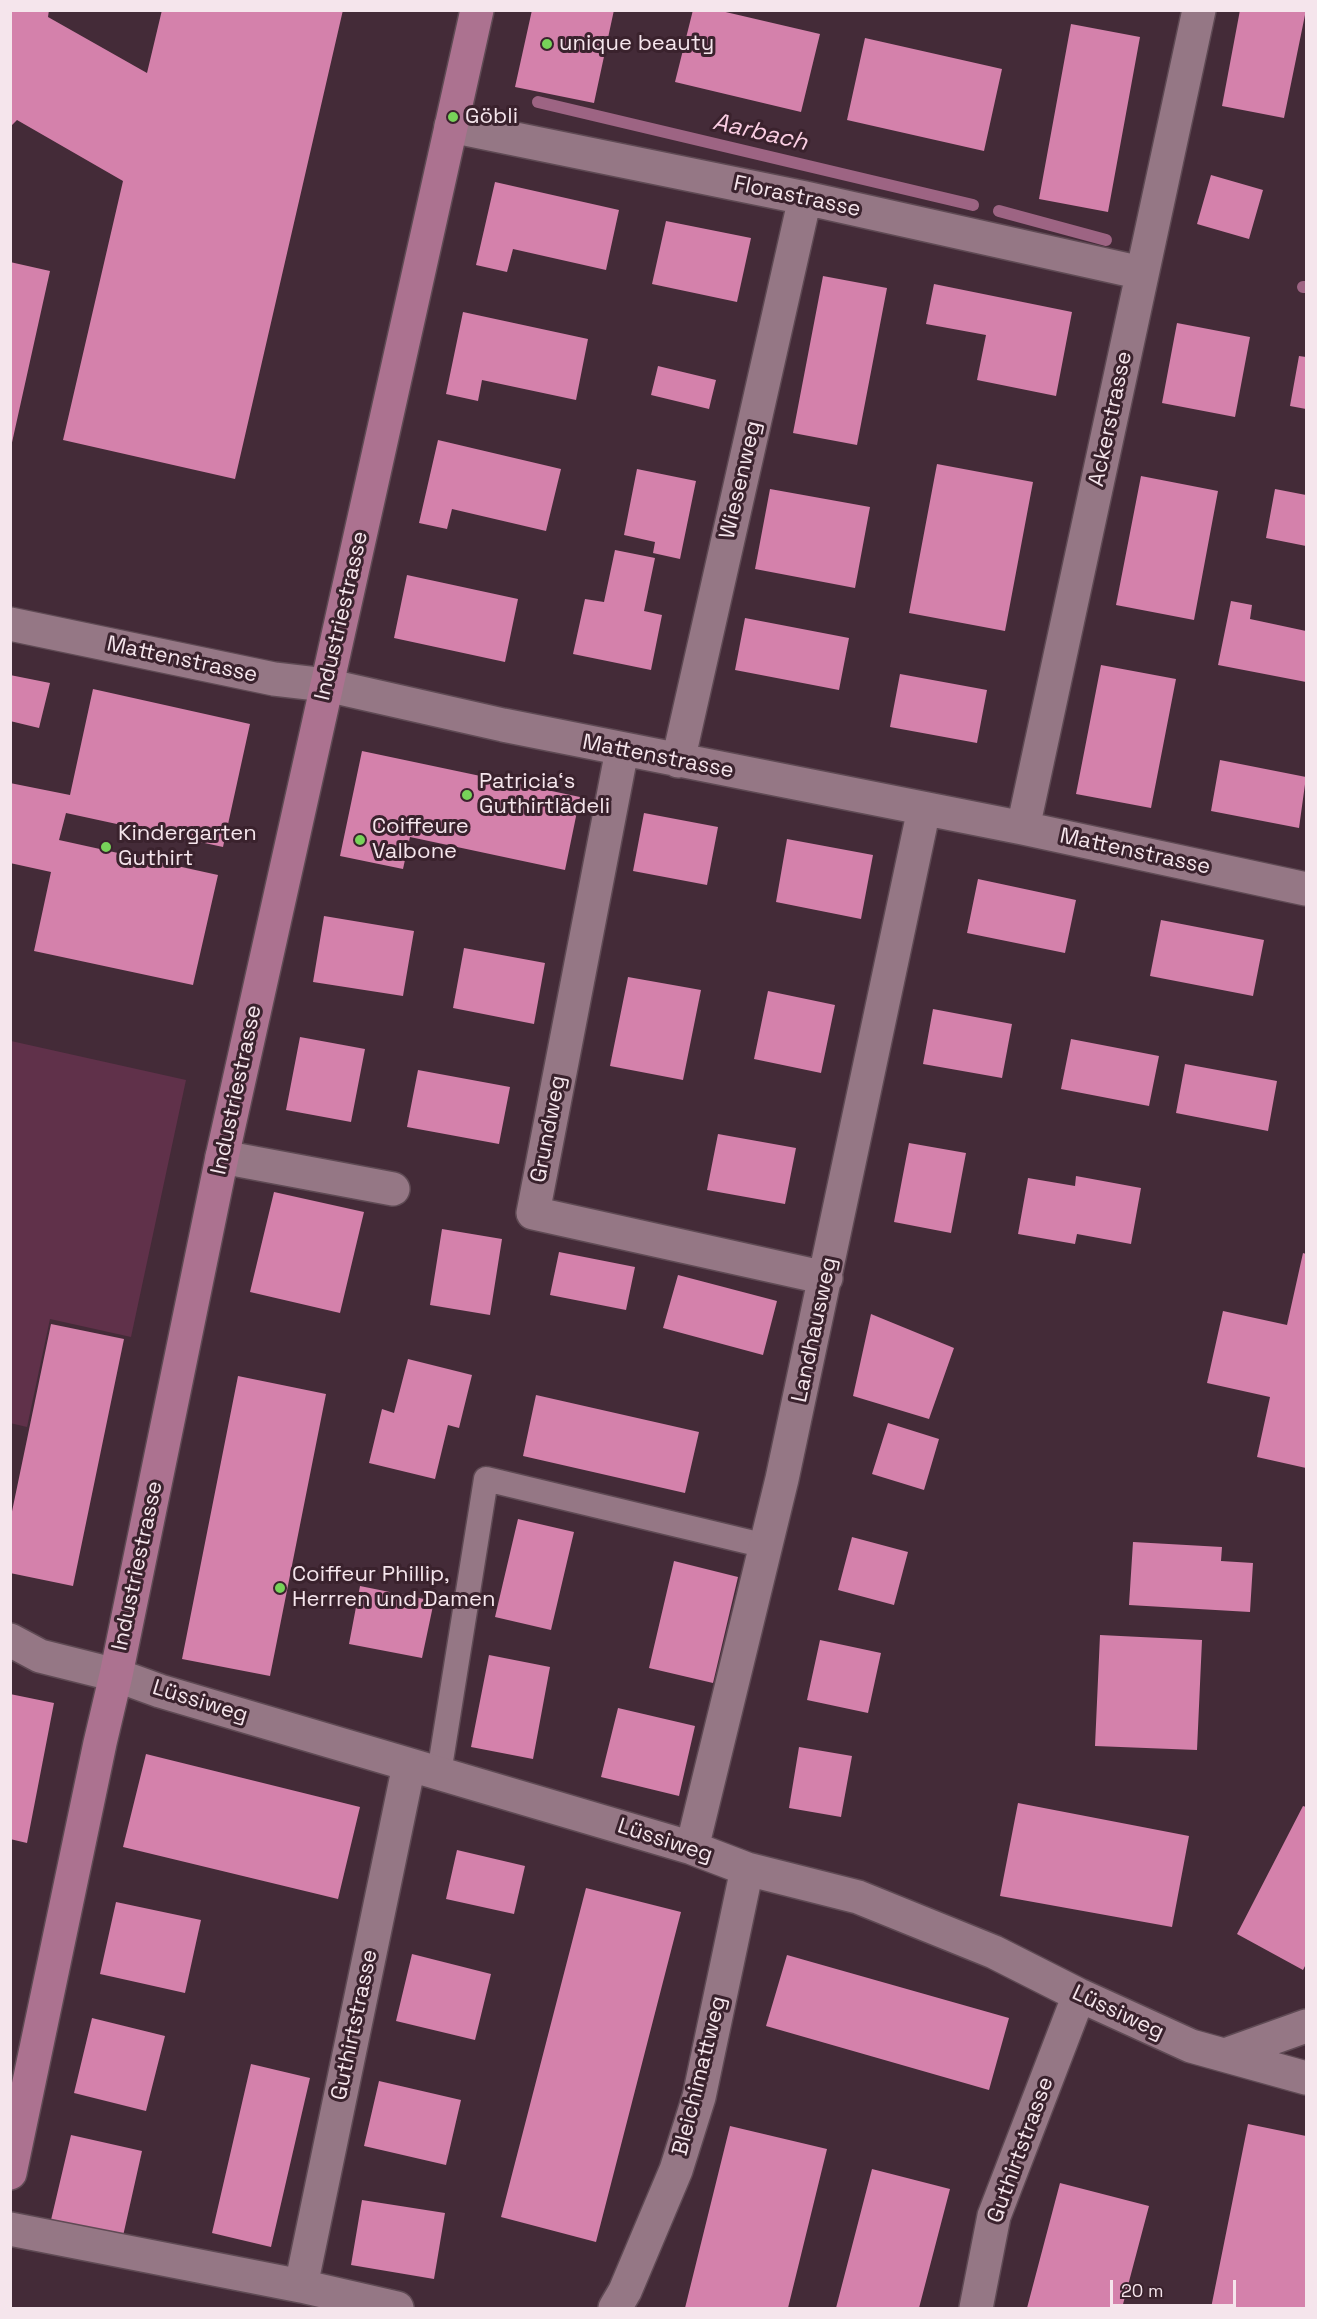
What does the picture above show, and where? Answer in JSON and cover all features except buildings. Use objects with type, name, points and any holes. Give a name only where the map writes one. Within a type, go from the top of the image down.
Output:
[{"type":"street","name":"Industriestrasse","points":[[10,2173],[116,1675],[222,1157],[477,10]]},
{"type":"street","name":"Ackerstrasse","points":[[1023,828],[1199,10]]},
{"type":"street","name":"Florastrasse","points":[[451,126],[805,198],[1142,273]]},
{"type":"street","name":"Wiesenweg","points":[[678,761],[805,198]]},
{"type":"street","name":"Mattenstrasse","points":[[10,624],[274,679],[326,685],[472,719],[1023,828],[1306,889]]},
{"type":"street","name":"Grundweg","points":[[622,750],[533,1213],[826,1278]]},
{"type":"street","name":"Landhausweg","points":[[692,1848],[782,1479],[924,809]]},
{"type":"street","points":[[222,1157],[393,1189]]},
{"type":"street","name":"Lüssiweg","points":[[10,1640],[40,1656],[116,1675],[160,1692],[692,1848],[747,1869],[858,1897],[994,1952],[1079,1995],[1191,2046],[1306,2078]]},
{"type":"street","name":"Guthirtstrasse","points":[[301,2286],[424,1769]]},
{"type":"street","name":"Bleichimattweg","points":[[615,2308],[625,2291],[676,2170],[699,2097],[747,1869]]},
{"type":"street","name":"Guthirtstrasse","points":[[976,2308],[994,2216],[1079,1995]]},
{"type":"street","points":[[1225,2055],[1306,2026]]},
{"type":"street","points":[[10,2229],[301,2286],[397,2308]]},
{"type":"lane","points":[[424,1769],[486,1479],[766,1546]]},
{"type":"shaded area","points":[[11,1041],[186,1080],[131,1337],[50,1319],[27,1427],[10,1423]]},
{"type":"waterway","name":"Aarbach","points":[[538,102],[973,205]]},
{"type":"waterway","name":"Aarbach","points":[[999,211],[1106,240]]},
{"type":"place","name":"unique beauty","points":[[547,44]]},
{"type":"place","name":"Göbli","points":[[453,117]]},
{"type":"place","name":"Patricia‘s Guthirtlädeli","points":[[467,795]]},
{"type":"place","name":"Coiffeure Valbone","points":[[360,840]]},
{"type":"place","name":"Kindergarten Guthirt","points":[[106,847]]},
{"type":"place","name":"Coiffeur Phillip, Herrren und Damen","points":[[280,1588]]}]
